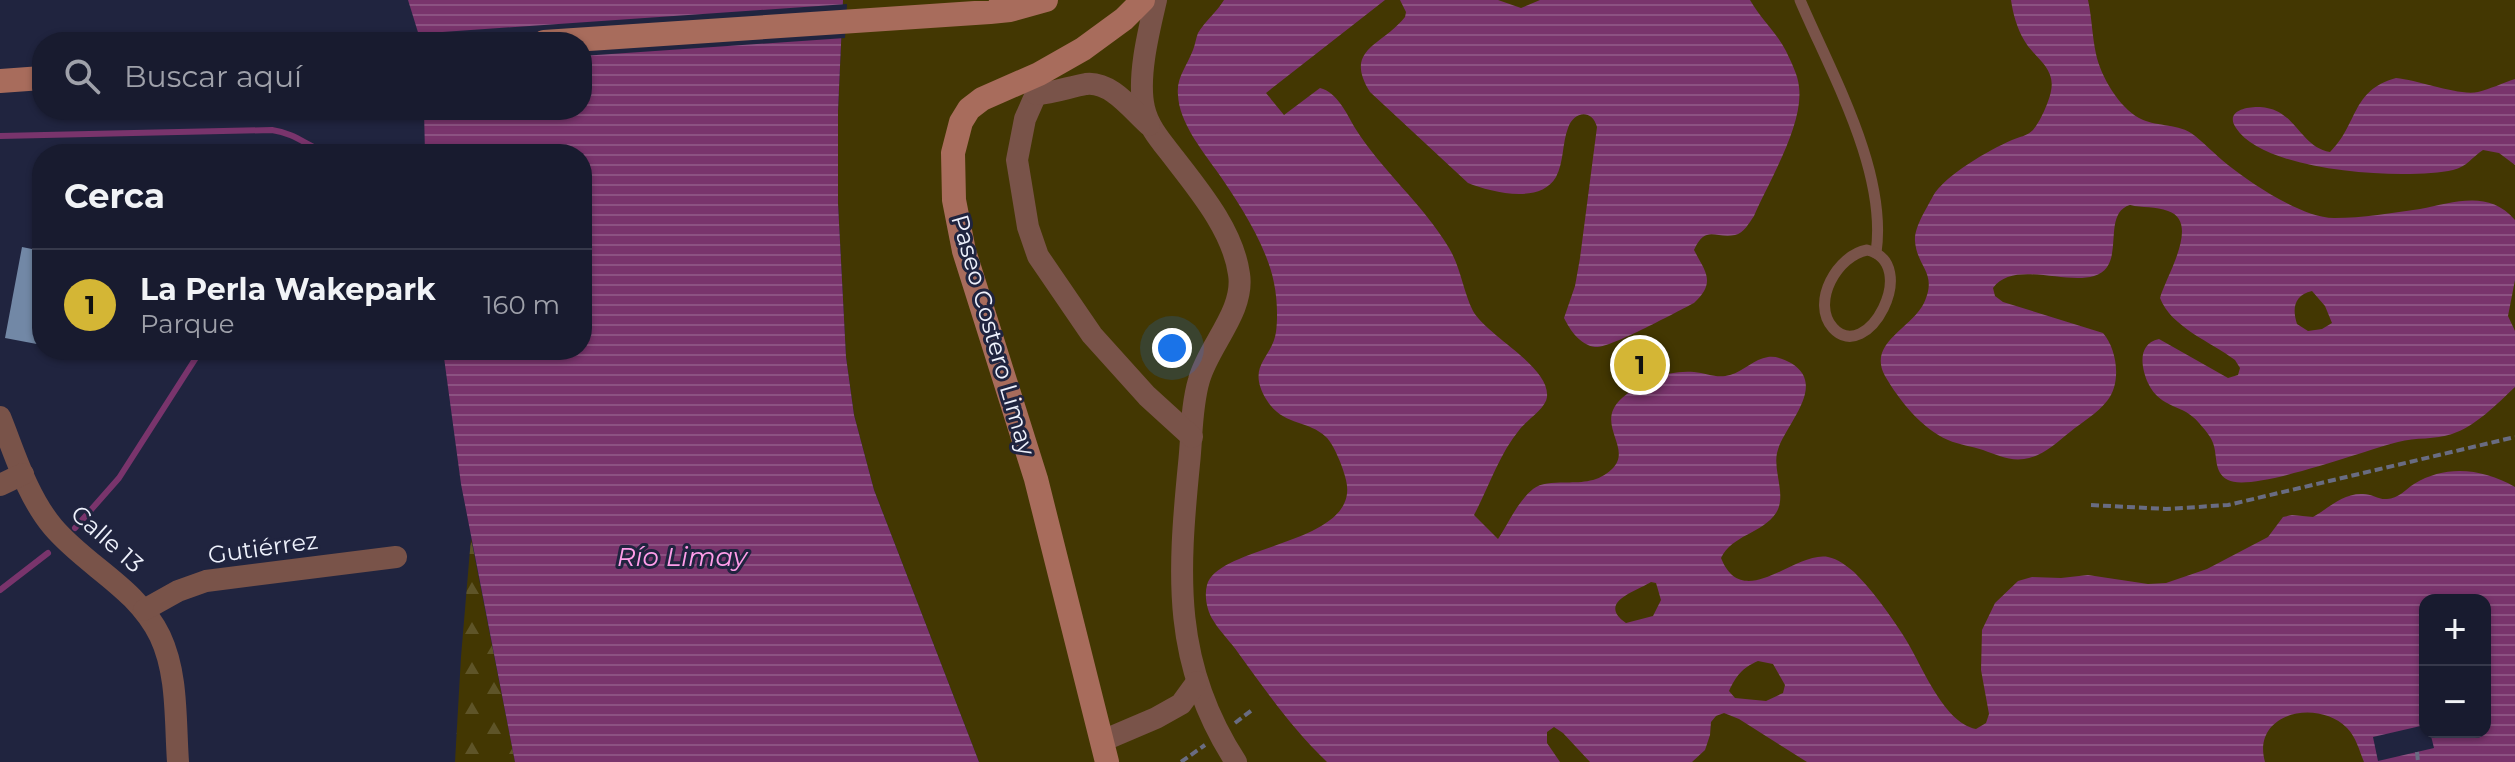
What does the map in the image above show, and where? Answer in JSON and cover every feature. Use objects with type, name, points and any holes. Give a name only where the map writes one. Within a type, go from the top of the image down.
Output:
[{"type":"street","points":[[592,39],[1010,10],[1046,0]]},
{"type":"street","name":"Paseo Costero Limay","points":[[1104,752],[1036,479],[971,277],[958,226],[953,174],[956,137],[969,109],[998,91],[1034,86],[1105,34],[1143,0]]},
{"type":"street","points":[[1150,126],[1142,84],[1156,0]]},
{"type":"street","points":[[0,81],[32,79]]},
{"type":"street","points":[[1192,437],[1147,396],[1092,335],[1038,256],[1028,227],[1017,160],[1034,86],[1057,93],[1088,84],[1108,88],[1150,126],[1203,197],[1235,250],[1240,278],[1234,307],[1199,380],[1180,577],[1189,651],[1203,702],[1236,762]]},
{"type":"street","name":"Calle 13","points":[[0,417],[36,501],[54,528],[124,588],[144,610],[159,635],[169,661],[178,762]]},
{"type":"street","points":[[0,485],[23,474]]},
{"type":"street","name":"Gutiérrez","points":[[144,610],[191,585],[220,578],[396,557]]},
{"type":"street","points":[[1104,752],[1181,704],[1197,682]]},
{"type":"lane","points":[[1800,0],[1862,145],[1870,171],[1879,218],[1876,253]]},
{"type":"lane","points":[[1867,250],[1876,253],[1889,268],[1888,296],[1883,309],[1869,329],[1850,337],[1842,335],[1827,319],[1826,293],[1832,278],[1850,256],[1867,250]]},
{"type":"path","points":[[2091,505],[2166,509],[2228,505],[2515,437]]},
{"type":"path","points":[[2417,752],[2418,762]]},
{"type":"green space","points":[[843,0],[2515,0],[2515,762],[979,762],[874,490],[854,415],[846,357],[838,203]]},
{"type":"green space","points":[[471,538],[515,762],[455,762]]},
{"type":"water","name":"Río Limay","points":[[408,0],[843,0],[838,203],[846,357],[854,415],[874,490],[979,762],[515,762],[461,484],[444,360],[592,360],[592,144],[425,144],[424,120],[592,120],[592,32],[418,32]]},
{"type":"water","points":[[1224,0],[1385,0],[1266,93],[1284,115],[1320,88],[1336,99],[1377,159],[1439,232],[1456,263],[1473,311],[1491,331],[1529,363],[1545,385],[1546,401],[1506,449],[1474,515],[1498,539],[1518,506],[1533,489],[1550,483],[1592,480],[1612,469],[1619,453],[1611,417],[1622,398],[1638,386],[1675,373],[1725,376],[1763,358],[1783,359],[1802,372],[1806,383],[1805,394],[1777,453],[1779,506],[1770,520],[1732,544],[1721,558],[1731,574],[1742,580],[1770,576],[1815,558],[1828,557],[1845,565],[1867,586],[1892,618],[1943,703],[1964,724],[1976,729],[1986,723],[1989,714],[1981,670],[1982,630],[1995,603],[2018,581],[2032,577],[2088,575],[2148,584],[2166,583],[2207,569],[2268,537],[2283,517],[2313,517],[2343,498],[2356,494],[2391,499],[2427,478],[2452,471],[2478,473],[2515,487],[2515,762],[2364,762],[2347,728],[2320,714],[2304,713],[2290,715],[2277,722],[2268,732],[2263,745],[2265,762],[1807,762],[1739,719],[1724,713],[1711,722],[1705,750],[1692,762],[1590,762],[1554,727],[1547,732],[1547,743],[1560,762],[1327,762],[1270,696],[1216,624],[1207,603],[1207,585],[1217,571],[1236,560],[1312,531],[1333,518],[1345,501],[1346,480],[1329,440],[1319,431],[1280,414],[1266,399],[1261,387],[1259,370],[1274,341],[1277,326],[1276,294],[1270,269],[1251,224],[1192,135],[1179,105],[1182,72],[1204,24]],"holes":[[[1651,582],[1656,583],[1661,600],[1653,616],[1626,623],[1618,616],[1615,609],[1622,598]],[[1758,661],[1773,664],[1785,685],[1783,693],[1766,701],[1735,698],[1729,691],[1740,673]]]},
{"type":"water","points":[[1400,0],[1498,0],[1521,8],[1540,0],[1750,0],[1782,44],[1797,78],[1799,102],[1791,135],[1754,216],[1735,235],[1712,234],[1698,242],[1694,250],[1705,271],[1707,283],[1694,303],[1603,346],[1590,346],[1576,336],[1564,318],[1580,258],[1597,127],[1595,121],[1583,114],[1574,118],[1566,134],[1556,177],[1549,186],[1539,191],[1515,194],[1468,183],[1370,92],[1363,78],[1363,57],[1405,17]]},
{"type":"water","points":[[2011,0],[2088,0],[2098,63],[2125,107],[2145,121],[2191,133],[2250,181],[2294,207],[2322,217],[2335,218],[2470,201],[2494,204],[2505,210],[2515,220],[2515,280],[2508,316],[2515,331],[2515,387],[2478,420],[2452,434],[2398,442],[2260,481],[2228,480],[2220,473],[2209,435],[2193,417],[2153,392],[2146,377],[2143,357],[2147,346],[2159,339],[2228,378],[2238,375],[2240,368],[2235,360],[2182,326],[2160,298],[2182,238],[2182,226],[2177,217],[2163,209],[2130,205],[2121,210],[2116,218],[2110,262],[2104,270],[2082,278],[2013,276],[1993,288],[1995,296],[2003,302],[2103,333],[2112,348],[2116,376],[2112,394],[2103,405],[2048,449],[2024,459],[2008,458],[1957,443],[1929,429],[1904,404],[1885,376],[1882,354],[1886,345],[1918,312],[1928,293],[1928,277],[1915,236],[1933,196],[1968,164],[2002,144],[2031,132],[2048,101],[2052,83],[2050,75],[2024,40]],"holes":[[[2312,291],[2325,306],[2332,323],[2322,329],[2308,331],[2297,324],[2295,308],[2301,296]]]},
{"type":"water","points":[[2396,78],[2470,93],[2515,79],[2515,165],[2499,153],[2483,150],[2453,170],[2403,174],[2338,170],[2276,155],[2252,143],[2233,122],[2233,116],[2241,110],[2254,107],[2277,111],[2312,144],[2330,152],[2371,91]]},
{"type":"pier","points":[[847,4],[845,38],[592,55],[592,32],[443,32]]},
{"type":"pier","points":[[2419,726],[2419,738],[2432,738],[2434,748],[2378,761],[2373,737]]},
{"type":"building","points":[[22,247],[32,249],[32,343],[5,338]]},
{"type":"waterway","points":[[0,136],[272,130],[307,144]]},
{"type":"waterway","points":[[75,528],[119,478],[195,360]]},
{"type":"waterway","points":[[0,590],[48,553]]},
{"type":"place","name":"La Perla Wakepark","points":[[1640,365]]}]
